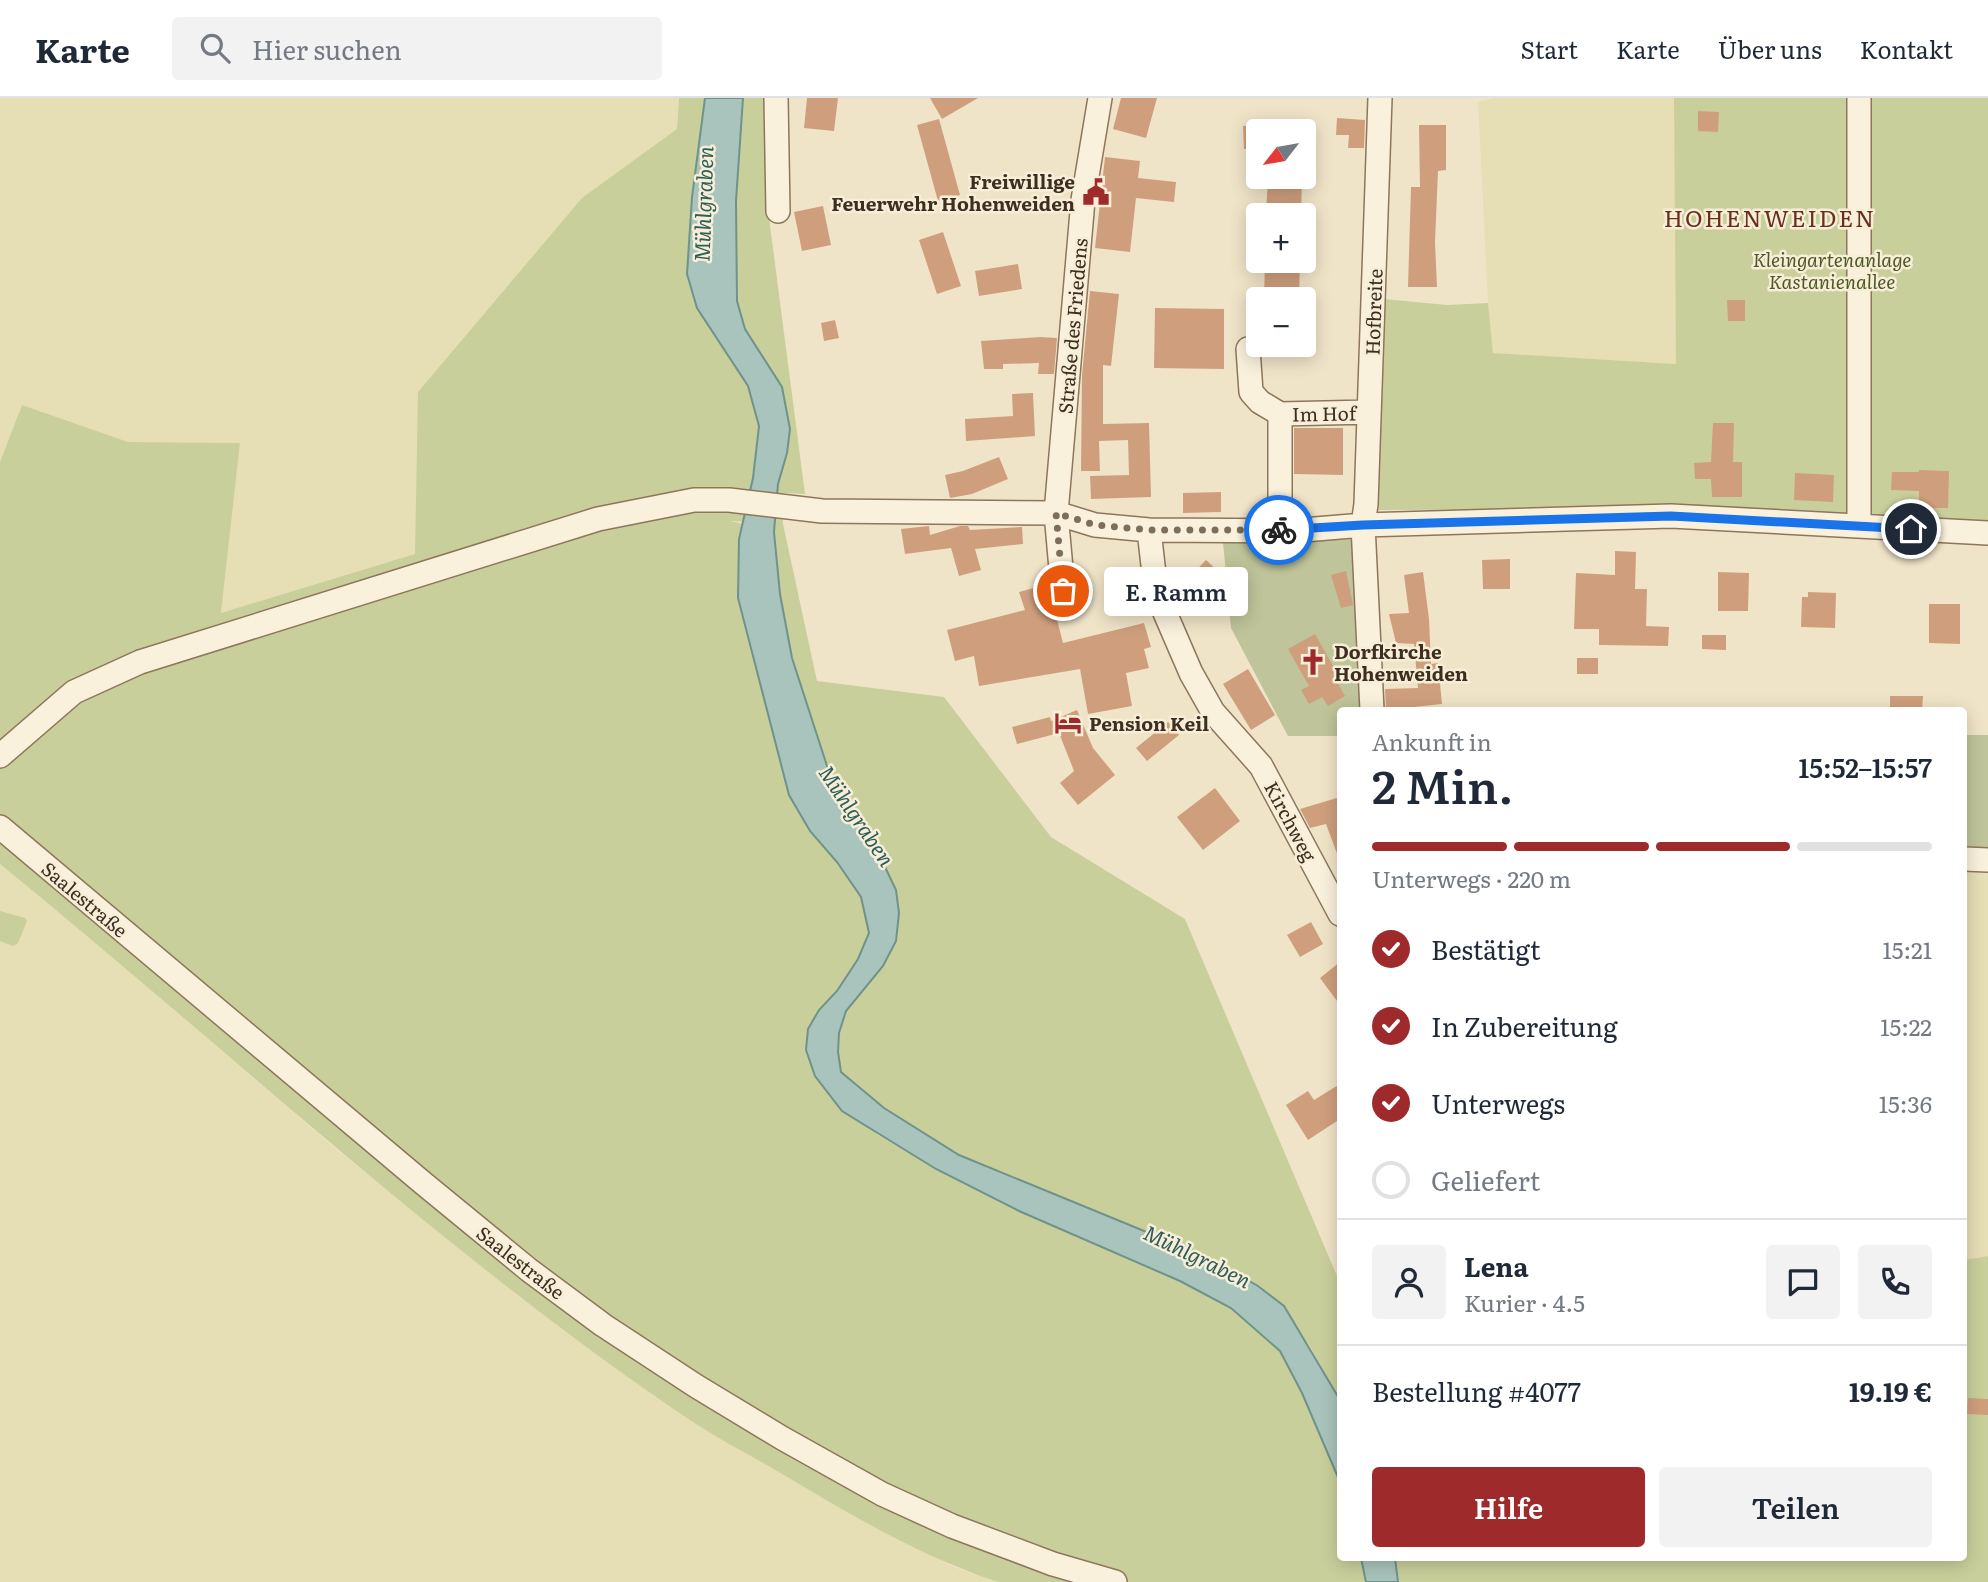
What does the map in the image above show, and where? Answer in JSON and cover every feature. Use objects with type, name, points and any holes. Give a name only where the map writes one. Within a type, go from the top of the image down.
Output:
[{"type":"street","points":[[776,98],[778,211]]},
{"type":"street","name":"Straße des Friedens","points":[[1063,591],[1056,513],[1083,200],[1100,98]]},
{"type":"street","name":"Hofbreite","points":[[1372,707],[1363,525],[1366,504],[1380,98]]},
{"type":"street","points":[[1859,98],[1859,526]]},
{"type":"street","name":"Im Hof","points":[[1249,357],[1251,392],[1260,402],[1280,414],[1369,412]]},
{"type":"street","name":"Im Hof","points":[[1280,414],[1280,530]]},
{"type":"street","points":[[0,756],[75,692],[140,663],[598,519],[694,500],[729,500],[822,511],[1056,513],[1095,525],[1150,530],[1280,530],[1671,516],[1988,533]]},
{"type":"street","name":"Kirchweg","points":[[1150,530],[1156,592],[1191,673],[1213,712],[1261,765],[1337,908]]},
{"type":"street","name":"Saalestraße","points":[[0,827],[423,1183],[529,1270],[603,1325],[696,1386],[882,1494],[952,1526],[1015,1550],[1115,1582]]},
{"type":"street","points":[[1967,859],[1988,860]]},
{"type":"shaded area","points":[[0,98],[679,98],[677,129],[416,554],[221,613],[240,443],[128,442],[22,405],[0,462]]},
{"type":"shaded area","points":[[1495,98],[1674,98],[1677,364],[1493,353],[1478,102]]},
{"type":"shaded area","points":[[0,864],[335,1148],[521,1298],[698,1425],[954,1567],[998,1582],[0,1582]]},
{"type":"shaded area","points":[[1967,871],[1988,872],[1988,1256],[1967,1260]]},
{"type":"green space","points":[[679,98],[766,98],[765,187],[805,494],[782,493],[783,524],[817,681],[944,697],[1051,837],[1185,919],[1337,1276],[1337,1395],[1309,1345],[1258,1286],[1205,1256],[959,1155],[884,1108],[841,1072],[839,1033],[846,1011],[883,966],[876,848],[828,769],[811,721],[792,658],[780,594],[774,524],[730,521],[744,524],[739,539],[738,598],[789,795],[810,831],[837,862],[861,897],[869,933],[858,959],[808,1029],[877,1134],[936,1169],[1019,1211],[1180,1281],[1231,1308],[1280,1351],[1302,1393],[1337,1475],[1337,1561],[1362,1561],[1366,1582],[998,1582],[912,1547],[696,1424],[604,1360],[428,1223],[0,864],[0,462],[22,405],[128,442],[240,443],[221,613],[415,554],[418,392],[582,198],[677,129]]},
{"type":"green space","name":"Kleingartenanlage Kastanienallee","points":[[1674,98],[1988,98],[1988,527],[1678,509],[1374,510],[1384,299],[1447,305],[1488,303],[1493,353],[1676,364]]},
{"type":"green space","points":[[1358,539],[1362,707],[1337,707],[1337,736],[1288,736],[1231,628],[1223,542]]},
{"type":"green space","points":[[1967,735],[1988,735],[1988,852],[1967,851]]},
{"type":"green space","points":[[0,911],[25,918],[27,921],[18,943],[13,946],[0,941]]},
{"type":"green space","points":[[1988,1256],[1988,1582],[1398,1582],[1395,1561],[1967,1561],[1967,1260]]},
{"type":"water","name":"Mühlgraben","points":[[705,98],[743,98],[736,201],[737,301],[745,329],[782,387],[790,429],[787,453],[778,484],[774,532],[780,594],[792,658],[828,769],[876,848],[896,890],[899,913],[896,941],[883,966],[846,1011],[839,1033],[841,1072],[884,1108],[959,1155],[1205,1256],[1258,1286],[1284,1306],[1337,1395],[1337,1475],[1302,1393],[1280,1351],[1231,1308],[1180,1281],[1019,1211],[936,1169],[842,1111],[815,1076],[806,1050],[808,1029],[858,959],[869,933],[861,897],[837,862],[810,831],[789,795],[738,598],[739,539],[753,478],[759,426],[748,386],[697,308],[687,274],[692,197]]},
{"type":"water","points":[[1362,1561],[1395,1561],[1398,1582],[1366,1582]]},
{"type":"building","points":[[807,98],[838,98],[834,131],[804,128]]},
{"type":"building","points":[[930,98],[978,98],[942,119]]},
{"type":"building","points":[[1121,98],[1157,98],[1146,138],[1113,129]]},
{"type":"building","points":[[1698,111],[1719,112],[1718,132],[1698,131]]},
{"type":"building","points":[[1337,118],[1365,120],[1364,148],[1348,148],[1349,135],[1336,135]]},
{"type":"building","points":[[939,119],[960,195],[938,201],[917,125]]},
{"type":"building","points":[[1419,125],[1446,125],[1446,170],[1438,171],[1435,242],[1437,287],[1408,287],[1411,187],[1420,187]]},
{"type":"building","points":[[1243,126],[1246,126],[1246,149],[1244,149]]},
{"type":"building","points":[[1105,157],[1140,161],[1138,178],[1176,182],[1174,202],[1136,198],[1130,252],[1095,248]]},
{"type":"building","points":[[1267,189],[1302,189],[1301,203],[1267,203]]},
{"type":"building","points":[[823,206],[831,245],[802,251],[794,212]]},
{"type":"building","points":[[943,232],[961,286],[937,294],[919,240]]},
{"type":"building","points":[[1018,264],[1022,289],[979,296],[975,271]]},
{"type":"building","points":[[1265,273],[1300,273],[1299,287],[1264,287]]},
{"type":"building","points":[[1090,291],[1119,294],[1111,366],[1103,365],[1103,424],[1149,423],[1151,497],[1091,499],[1090,476],[1129,475],[1128,440],[1099,441],[1100,471],[1081,471],[1082,375]]},
{"type":"building","points":[[1727,300],[1745,300],[1745,321],[1728,321]]},
{"type":"building","points":[[1155,308],[1224,309],[1224,369],[1154,368]]},
{"type":"building","points":[[835,320],[839,338],[824,341],[821,323]]},
{"type":"building","points":[[1057,338],[1054,374],[1038,374],[1039,363],[1003,364],[1003,369],[984,369],[981,341]]},
{"type":"building","points":[[1033,393],[1035,436],[966,441],[965,419],[1013,416],[1012,394]]},
{"type":"building","points":[[1713,423],[1734,423],[1733,462],[1742,462],[1742,497],[1712,497],[1711,479],[1695,479],[1694,463],[1711,462]]},
{"type":"building","points":[[1294,428],[1343,428],[1343,475],[1294,474]]},
{"type":"building","points":[[999,457],[1008,479],[972,494],[950,498],[945,475]]},
{"type":"building","points":[[1949,471],[1948,508],[1919,508],[1919,491],[1891,490],[1892,472]]},
{"type":"building","points":[[1795,473],[1834,475],[1833,502],[1794,500]]},
{"type":"building","points":[[1221,492],[1221,512],[1183,513],[1183,493]]},
{"type":"building","points":[[929,526],[930,535],[960,526],[968,526],[970,530],[1022,527],[1023,544],[975,549],[981,570],[959,576],[951,548],[905,554],[901,529]]},
{"type":"building","points":[[1615,551],[1636,552],[1635,589],[1647,589],[1646,626],[1669,627],[1668,646],[1599,645],[1599,629],[1574,629],[1576,573],[1615,575]]},
{"type":"building","points":[[1510,559],[1510,589],[1483,589],[1482,560]]},
{"type":"building","points":[[1206,560],[1219,572],[1192,600],[1179,588]]},
{"type":"building","points":[[1346,571],[1353,605],[1341,608],[1331,575]]},
{"type":"building","points":[[1423,572],[1431,664],[1438,663],[1442,704],[1386,707],[1385,689],[1418,688],[1414,644],[1396,643],[1389,614],[1409,613],[1404,575]]},
{"type":"building","points":[[1718,572],[1749,573],[1748,611],[1718,611]]},
{"type":"building","points":[[1048,584],[1063,643],[1144,623],[1151,647],[1144,649],[1149,668],[1126,673],[1132,706],[1088,714],[1080,669],[979,686],[974,656],[955,661],[947,630],[1025,610],[1019,592]]},
{"type":"building","points":[[1808,592],[1836,593],[1835,628],[1801,627],[1802,597],[1808,597]]},
{"type":"building","points":[[1929,604],[1960,604],[1960,644],[1929,643]]},
{"type":"building","name":"Dorfkirche Hohenweiden","points":[[1315,634],[1338,675],[1334,676],[1345,696],[1328,706],[1322,697],[1309,704],[1301,690],[1309,686],[1288,649]]},
{"type":"building","points":[[1702,635],[1726,635],[1726,650],[1702,649]]},
{"type":"building","points":[[1577,658],[1598,658],[1598,674],[1577,674]]},
{"type":"building","points":[[1248,669],[1275,715],[1251,730],[1223,684]]},
{"type":"building","points":[[1890,696],[1923,696],[1922,707],[1890,707]]},
{"type":"building","points":[[1077,710],[1093,748],[1115,775],[1078,805],[1060,783],[1074,771],[1059,733],[1017,744],[1012,727],[1050,717],[1051,721]]},
{"type":"building","points":[[1168,722],[1179,735],[1147,761],[1136,748]]},
{"type":"building","points":[[1215,788],[1240,821],[1203,850],[1177,817]]},
{"type":"building","points":[[1337,798],[1337,854],[1326,824],[1310,828],[1300,809]]},
{"type":"building","points":[[1311,922],[1323,944],[1300,957],[1287,935]]},
{"type":"building","points":[[1337,964],[1337,1001],[1320,978]]},
{"type":"building","points":[[1337,1086],[1337,1121],[1308,1140],[1286,1105],[1308,1091],[1314,1100]]},
{"type":"building","points":[[1968,1398],[1988,1399],[1988,1415],[1967,1414]]},
{"type":"way so far","points":[[1063,591],[1056,513],[1095,525],[1150,530],[1279,530]]},
{"type":"place","name":"Freiwillige Feuerwehr Hohenweiden","points":[[1096,192]]},
{"type":"place","name":"E. Ramm","points":[[1063,591]]},
{"type":"place","name":"Dorfkirche Hohenweiden","points":[[1313,662]]},
{"type":"place","name":"Pension Keil","points":[[1068,723]]},
{"type":"district","name":"HOHENWEIDEN","points":[[1770,217]]},
{"type":"route","points":[[1279,530],[1671,516],[1911,529]]}]
